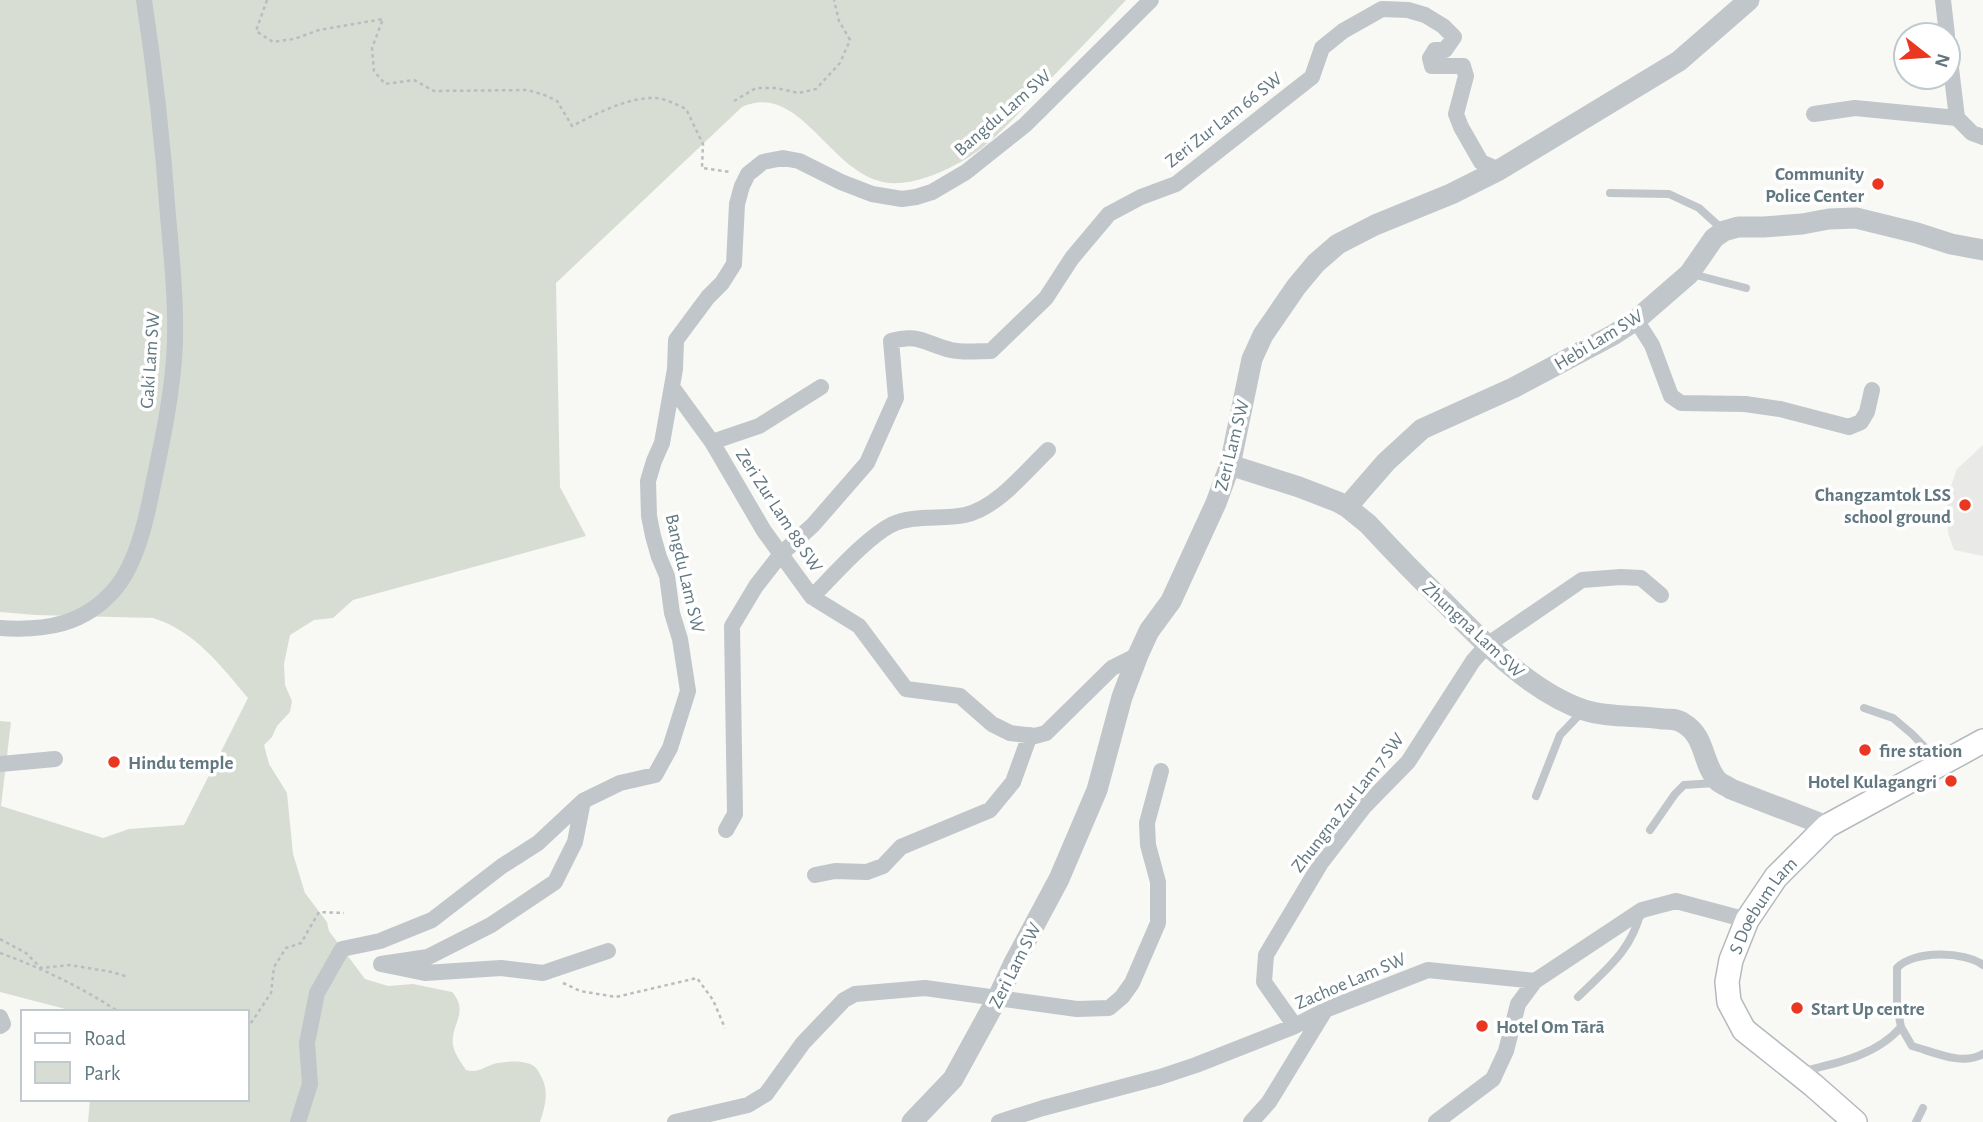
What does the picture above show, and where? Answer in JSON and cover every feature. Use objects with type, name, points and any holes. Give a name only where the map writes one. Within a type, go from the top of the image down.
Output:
[{"type":"main road","name":"S Doebum Lam","points":[[1855,1122],[1744,1030],[1730,1002],[1727,982],[1731,960],[1747,920],[1776,877],[1827,826],[1983,740]]},
{"type":"street","name":"Gaki Lam SW","points":[[1,630],[56,626],[71,622],[101,602],[116,587],[126,571],[138,546],[150,502],[171,393],[174,307],[162,134],[144,0]]},
{"type":"street","name":"Bangdu Lam SW","points":[[298,1122],[310,1084],[307,1042],[317,993],[342,949],[380,941],[432,920],[502,866],[538,843],[583,801],[620,783],[654,775],[670,748],[688,691],[667,576],[659,557],[649,516],[648,481],[662,443],[676,369],[676,340],[734,264],[737,204],[741,186],[748,174],[763,162],[783,158],[799,161],[841,182],[880,196],[902,199],[932,192],[966,172],[1010,139],[1151,0]]},
{"type":"street","name":"Zeri Lam SW","points":[[912,1122],[953,1079],[1059,878],[1097,790],[1122,696],[1138,655],[1149,631],[1171,601],[1196,550],[1230,466],[1252,359],[1263,335],[1296,287],[1316,263],[1338,244],[1499,170],[1679,61],[1749,0]]},
{"type":"street","points":[[1943,0],[1945,21]]},
{"type":"street","name":"Zeri Zur Lam 66 SW","points":[[726,830],[735,814],[732,626],[781,554],[813,524],[867,463],[896,398],[891,341],[906,337],[953,351],[991,351],[1046,298],[1072,258],[1109,214],[1141,197],[1176,184],[1312,78],[1322,48],[1382,9],[1408,10],[1425,15],[1443,26],[1454,37],[1445,51],[1435,50],[1430,58],[1432,66],[1462,66],[1466,76],[1456,114],[1480,162],[1499,170]]},
{"type":"street","points":[[1954,91],[1957,118],[1972,133],[1983,137]]},
{"type":"street","points":[[1814,114],[1855,108],[1957,118]]},
{"type":"street","points":[[1724,231],[1738,227],[1856,218],[1983,250]]},
{"type":"street","name":"Hebi Lam SW","points":[[1348,507],[1385,462],[1422,429],[1513,388],[1636,320],[1689,274],[1714,238],[1724,231]]},
{"type":"street","points":[[1636,320],[1652,345],[1671,396],[1681,403],[1745,404],[1780,409],[1849,427],[1861,422],[1867,412],[1872,390]]},
{"type":"street","name":"Zeri Zur Lam 88 SW","points":[[672,387],[712,442],[764,531],[812,597],[859,626],[906,689],[960,696],[992,724],[1010,733],[1030,735]]},
{"type":"street","points":[[712,442],[759,426],[821,387]]},
{"type":"street","points":[[812,597],[867,542],[892,525],[914,519],[965,515],[993,503],[1048,450]]},
{"type":"street","name":"Zhungna Lam SW","points":[[1230,466],[1299,487],[1348,507],[1487,645],[1520,674],[1565,702],[1604,715],[1645,716],[1680,721],[1698,737],[1712,772],[1719,782]]},
{"type":"street","name":"Zhungna Zur Lam 7 SW","points":[[1295,1026],[1264,982],[1266,955],[1321,863],[1364,807],[1408,762],[1473,661],[1487,645],[1582,580],[1641,578],[1661,595]]},
{"type":"street","points":[[815,874],[835,871],[867,872],[883,866],[901,847],[990,810],[1013,782],[1030,735],[1046,733],[1112,668],[1138,655]]},
{"type":"street","points":[[0,764],[55,759]]},
{"type":"street","points":[[675,1122],[748,1105],[766,1094],[810,1035],[844,1000],[855,993],[925,988],[1077,1009],[1109,1008],[1122,997],[1132,983],[1158,923],[1158,882],[1148,845],[1147,823],[1161,771]]},
{"type":"street","points":[[1719,782],[1827,826]]},
{"type":"street","points":[[583,801],[575,842],[555,882],[491,925],[428,957],[381,964],[425,973],[501,968],[543,973],[608,951]]},
{"type":"street","points":[[1436,1122],[1493,1079],[1506,1051],[1518,1004],[1535,981],[1642,910],[1676,901],[1747,920]]},
{"type":"street","name":"Zachoe Lam SW","points":[[999,1122],[1160,1077],[1248,1046],[1325,1010],[1427,970],[1535,981]]},
{"type":"street","points":[[1251,1122],[1269,1102],[1325,1010]]},
{"type":"street","points":[[0,1017],[0,1026]]},
{"type":"lane","points":[[1610,193],[1669,194],[1699,208],[1724,231]]},
{"type":"lane","points":[[1689,274],[1746,288]]},
{"type":"lane","points":[[1864,708],[1893,718],[1941,764]]},
{"type":"lane","points":[[1536,796],[1560,736],[1584,710]]},
{"type":"lane","points":[[1650,830],[1684,785],[1719,782]]},
{"type":"lane","points":[[1578,997],[1619,958],[1636,931],[1642,910]]},
{"type":"lane","points":[[1983,965],[1975,959],[1960,956],[1930,955],[1903,961],[1897,968],[1897,1006],[1901,1027],[1912,1046],[1955,1059],[1983,1054]]},
{"type":"lane","points":[[1798,1073],[1877,1049],[1901,1027]]},
{"type":"lane","points":[[1916,1122],[1923,1108]]},
{"type":"path","points":[[267,0],[256,32],[273,42],[294,39],[319,30],[383,19],[372,48],[374,71],[385,84],[414,80],[434,91],[528,90],[557,102],[572,126],[608,109],[657,97],[686,109],[703,144],[702,168],[748,174]]},
{"type":"path","points":[[734,101],[756,88],[776,88],[799,93],[817,89],[840,63],[850,40],[839,21],[834,0]]},
{"type":"path","points":[[248,1028],[271,993],[274,967],[286,948],[301,943],[319,912],[344,913]]},
{"type":"path","points":[[0,939],[26,953],[41,968]]},
{"type":"path","points":[[0,953],[41,968],[86,990],[116,1010]]},
{"type":"path","points":[[41,968],[70,965],[128,977]]},
{"type":"path","points":[[543,973],[580,991],[616,997],[697,978],[713,1000],[725,1028]]},
{"type":"shaded area","name":"Changzamtok LSS school ground","points":[[1983,445],[1983,556],[1954,550],[1948,533],[1947,515],[1948,495],[1957,469]]},
{"type":"green space","points":[[0,0],[1126,0],[989,142],[955,165],[920,180],[892,183],[864,175],[846,162],[797,116],[780,106],[762,102],[742,107],[556,283],[560,487],[586,536],[353,600],[333,618],[314,620],[290,635],[284,664],[285,685],[292,701],[290,712],[264,745],[269,764],[287,793],[293,854],[305,893],[365,979],[388,986],[413,984],[452,992],[459,1006],[453,1045],[466,1070],[475,1071],[502,1062],[524,1062],[533,1065],[542,1078],[546,1095],[540,1122],[88,1122],[90,1101],[248,1101],[248,1010],[69,1010],[0,992],[0,721],[11,722],[1,806],[103,838],[129,829],[184,825],[248,698],[206,651],[182,631],[153,618],[0,612]]},
{"type":"place","name":"Community Police Center","points":[[1878,184]]},
{"type":"place","name":"Changzamtok LSS school ground","points":[[1965,505]]},
{"type":"place","name":"fire station","points":[[1865,750]]},
{"type":"place","name":"Hindu temple","points":[[114,762]]},
{"type":"place","name":"Hotel Kulagangri","points":[[1951,781]]},
{"type":"place","name":"Start Up centre","points":[[1797,1008]]},
{"type":"place","name":"Hotel Om Tārā","points":[[1482,1026]]}]
